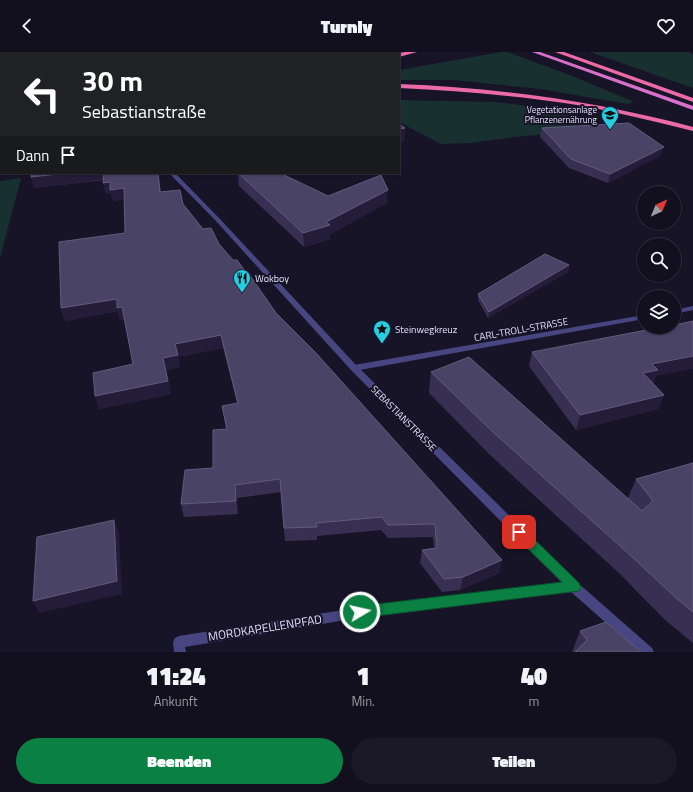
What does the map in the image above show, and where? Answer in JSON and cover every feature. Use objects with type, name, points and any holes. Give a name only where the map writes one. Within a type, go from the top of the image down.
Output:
[{"type":"highway","points":[[400,55],[414,52]]},
{"type":"highway","points":[[535,52],[693,108]]},
{"type":"highway","points":[[558,52],[693,100]]},
{"type":"highway","points":[[400,86],[464,90],[542,98],[611,110],[693,129]]},
{"type":"street","name":"SEBASTIANSTRASSE","points":[[173,174],[217,219],[354,368],[574,587],[648,652]]},
{"type":"street","points":[[681,311],[693,308]]},
{"type":"street","name":"CARL-TROLL-STRASSE","points":[[354,368],[637,318]]},
{"type":"street","name":"MORDKAPELLENPFAD","points":[[180,652],[179,642],[375,610],[574,587]]},
{"type":"green space","points":[[507,52],[570,75],[634,102],[628,104],[540,89],[454,80],[400,80],[400,70]]},
{"type":"green space","points":[[590,52],[689,52],[693,55],[693,88]]},
{"type":"green space","points":[[400,100],[495,102],[563,110],[581,131],[469,143],[441,144],[400,123]]},
{"type":"green space","points":[[21,178],[0,258],[0,181]]},
{"type":"building","points":[[629,123],[664,147],[610,174],[571,159],[542,128]]},
{"type":"building","points":[[400,125],[405,128],[400,129]]},
{"type":"building","points":[[31,174],[58,174],[31,177]]},
{"type":"building","points":[[104,174],[158,174],[160,192],[180,190],[183,204],[203,229],[211,228],[219,244],[233,260],[237,260],[245,271],[247,271],[276,313],[316,353],[502,560],[463,577],[444,579],[422,550],[437,548],[435,524],[388,525],[382,517],[316,523],[317,527],[284,528],[280,479],[235,485],[236,501],[181,504],[185,470],[213,468],[213,430],[227,429],[222,406],[238,403],[221,335],[175,344],[178,355],[163,358],[168,381],[95,396],[93,373],[133,364],[122,307],[117,308],[117,299],[61,308],[59,242],[125,233],[124,188],[110,190],[110,182],[103,183]]},
{"type":"building","points":[[239,174],[282,174],[328,196],[381,175],[388,190],[326,222],[330,225],[303,233]]},
{"type":"building","points":[[545,254],[569,265],[489,312],[478,294]]},
{"type":"building","points":[[693,321],[693,356],[652,364],[658,370],[643,373],[664,395],[580,415],[532,352],[637,332],[637,334],[681,334],[681,324]]},
{"type":"building","points":[[469,357],[642,511],[653,501],[636,479],[693,463],[693,612],[494,433],[431,372]]},
{"type":"building","points":[[114,520],[117,581],[33,601],[37,537]]},
{"type":"building","points":[[606,622],[641,652],[575,652],[587,640],[580,631]]},
{"type":"place","name":"Vegetationsanlage Pflanzenernährung","points":[[610,130]]},
{"type":"place","name":"Wokboy","points":[[242,293]]},
{"type":"place","name":"Steinwegkreuz","points":[[382,344]]},
{"type":"route","points":[[360,612],[574,587],[519,532]]}]
